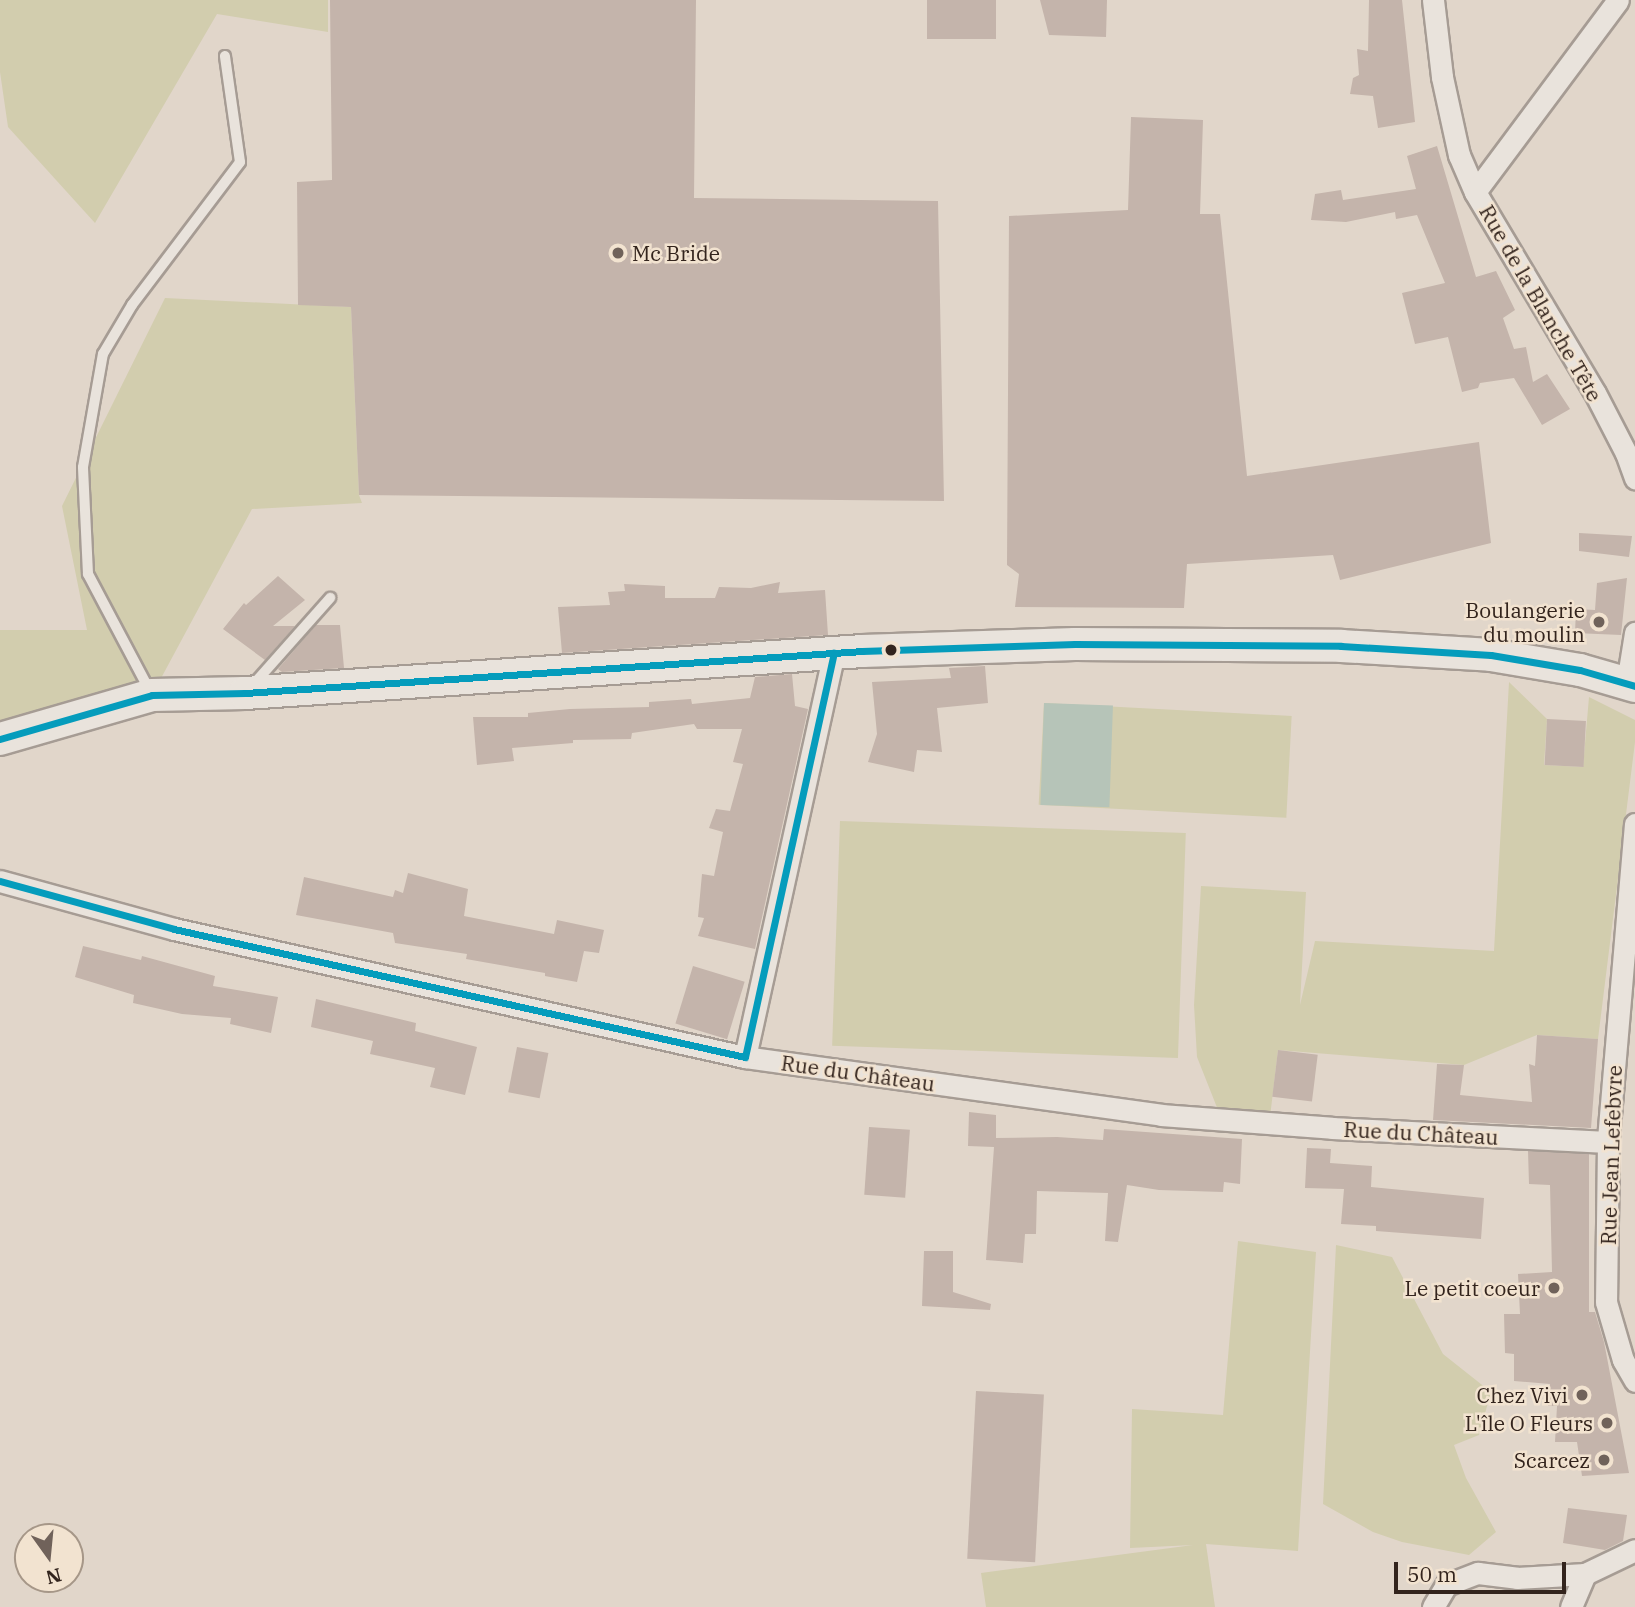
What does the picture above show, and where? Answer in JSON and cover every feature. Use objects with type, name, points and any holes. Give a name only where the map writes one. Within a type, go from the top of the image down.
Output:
[{"type":"main road","points":[[0,739],[152,695],[245,694],[834,653],[1075,644],[1341,646],[1492,655],[1580,670],[1631,685]]},
{"type":"street","points":[[1433,0],[1442,77],[1459,155],[1475,192]]},
{"type":"street","name":"Rue de la Blanche Tête","points":[[1619,0],[1475,192],[1595,393],[1626,453],[1635,478]]},
{"type":"street","points":[[1631,685],[1635,633]]},
{"type":"street","points":[[745,1057],[834,653]]},
{"type":"street","name":"Rue Jean Lefebvre","points":[[1635,824],[1608,1142],[1606,1303],[1635,1381]]},
{"type":"street","name":"Rue du Château","points":[[0,881],[174,929],[745,1057],[1161,1115],[1332,1128],[1608,1142]]},
{"type":"street","points":[[1433,1607],[1446,1585],[1478,1573],[1517,1578],[1585,1574],[1635,1550]]},
{"type":"street","points":[[1571,1607],[1585,1574]]},
{"type":"lane","points":[[152,695],[88,574],[83,467],[103,354],[132,305],[240,162],[225,56]]},
{"type":"lane","points":[[245,694],[330,598]]},
{"type":"shaded area","points":[[0,0],[328,0],[328,32],[217,14],[95,223],[8,127],[0,72]]},
{"type":"shaded area","points":[[165,298],[351,307],[359,495],[362,503],[252,509],[152,695],[0,738],[0,630],[87,630],[62,506]]},
{"type":"shaded area","points":[[1509,682],[1547,719],[1544,765],[1583,767],[1589,697],[1635,720],[1635,742],[1598,1039],[1537,1035],[1464,1065],[1278,1050],[1270,1117],[1218,1110],[1197,1057],[1194,1005],[1201,886],[1306,892],[1300,1005],[1315,941],[1494,951]]},
{"type":"shaded area","points":[[1044,703],[1292,716],[1286,818],[1039,805]]},
{"type":"shaded area","points":[[1044,703],[1113,705],[1109,807],[1040,805]]},
{"type":"shaded area","points":[[840,821],[1186,833],[1178,1058],[832,1046]]},
{"type":"shaded area","points":[[1238,1241],[1316,1252],[1298,1551],[1206,1544],[1215,1607],[986,1607],[981,1573],[1193,1545],[1130,1548],[1132,1409],[1223,1415]]},
{"type":"shaded area","points":[[1336,1245],[1392,1257],[1443,1354],[1491,1392],[1479,1435],[1454,1445],[1466,1478],[1496,1532],[1469,1555],[1402,1542],[1373,1532],[1323,1504]]},
{"type":"building","name":"Mc Bride","points":[[330,0],[696,0],[694,198],[938,201],[944,501],[359,495],[351,307],[298,305],[297,182],[332,180]]},
{"type":"building","points":[[927,0],[996,0],[996,39],[927,39]]},
{"type":"building","points":[[1040,0],[1107,0],[1106,37],[1049,35]]},
{"type":"building","points":[[1369,0],[1402,0],[1415,122],[1378,128],[1373,96],[1350,94],[1353,78],[1359,75],[1357,49],[1368,51]]},
{"type":"building","points":[[1131,117],[1203,120],[1200,214],[1220,214],[1247,476],[1479,442],[1491,543],[1340,580],[1333,555],[1187,564],[1184,608],[1015,607],[1019,574],[1007,565],[1009,216],[1128,210]]},
{"type":"building","points":[[1437,146],[1476,277],[1496,271],[1515,310],[1503,318],[1514,349],[1526,347],[1533,382],[1547,374],[1570,409],[1542,425],[1514,378],[1480,383],[1478,388],[1462,392],[1448,337],[1415,344],[1402,293],[1445,283],[1417,215],[1396,219],[1395,212],[1346,222],[1311,220],[1315,194],[1341,190],[1343,200],[1416,189],[1407,156]]},
{"type":"building","points":[[1579,533],[1632,536],[1629,557],[1579,551]]},
{"type":"building","points":[[278,576],[305,600],[273,626],[295,626],[265,660],[223,629],[244,603],[246,605]]},
{"type":"building","points":[[1627,578],[1621,635],[1575,633],[1576,609],[1595,610],[1597,583]]},
{"type":"building","points":[[780,582],[778,593],[825,590],[828,635],[562,653],[558,607],[610,605],[608,592],[625,591],[624,584],[665,586],[665,598],[715,598],[719,587],[751,588]]},
{"type":"building","points":[[316,625],[340,625],[344,668],[282,672],[278,669]]},
{"type":"building","points":[[985,666],[988,703],[937,708],[942,752],[917,750],[914,772],[868,762],[877,734],[872,682],[951,678],[949,668]]},
{"type":"building","points":[[792,674],[795,706],[808,709],[755,949],[698,936],[704,918],[698,917],[702,874],[714,876],[723,832],[709,828],[716,809],[730,811],[743,764],[733,762],[742,729],[697,729],[694,724],[632,733],[631,739],[573,740],[573,743],[512,748],[514,761],[477,765],[473,717],[528,717],[528,713],[570,709],[649,707],[649,702],[691,699],[692,704],[750,698],[755,677]]},
{"type":"building","points":[[1547,719],[1586,721],[1584,767],[1545,765]]},
{"type":"building","points":[[408,873],[468,889],[464,916],[554,934],[557,920],[604,930],[599,953],[584,951],[577,982],[545,976],[545,973],[466,959],[467,954],[395,943],[393,933],[296,915],[304,877],[393,897],[395,890],[403,893]]},
{"type":"building","points":[[83,946],[141,960],[142,956],[215,976],[213,986],[278,997],[271,1033],[230,1024],[231,1018],[182,1014],[133,1003],[134,995],[75,977]]},
{"type":"building","points":[[693,966],[745,982],[727,1039],[675,1023]]},
{"type":"building","points":[[316,999],[416,1023],[415,1031],[477,1047],[465,1095],[430,1087],[435,1068],[370,1054],[373,1041],[311,1027]]},
{"type":"building","points":[[1537,1035],[1598,1039],[1591,1128],[1433,1120],[1437,1064],[1464,1065],[1460,1095],[1532,1102],[1529,1064],[1535,1066]]},
{"type":"building","points":[[517,1047],[548,1053],[540,1098],[508,1092]]},
{"type":"building","points":[[1278,1050],[1318,1055],[1312,1102],[1272,1097]]},
{"type":"building","points":[[969,1112],[996,1115],[996,1138],[1057,1137],[1103,1140],[1104,1129],[1242,1139],[1240,1184],[1224,1182],[1223,1192],[1159,1190],[1127,1185],[1118,1242],[1105,1241],[1108,1193],[1037,1191],[1036,1234],[1025,1234],[1023,1263],[986,1260],[994,1147],[968,1146]]},
{"type":"building","points":[[869,1127],[910,1130],[905,1198],[864,1195]]},
{"type":"building","points":[[1307,1148],[1331,1149],[1330,1163],[1372,1166],[1371,1187],[1484,1198],[1481,1239],[1376,1231],[1376,1226],[1341,1224],[1344,1189],[1305,1188]]},
{"type":"building","points":[[1528,1151],[1589,1154],[1589,1312],[1595,1312],[1604,1342],[1629,1473],[1582,1476],[1577,1442],[1555,1442],[1557,1406],[1548,1406],[1550,1384],[1514,1381],[1514,1354],[1505,1353],[1504,1314],[1520,1314],[1518,1274],[1552,1272],[1550,1185],[1529,1184]]},
{"type":"building","points":[[924,1251],[953,1251],[953,1292],[991,1304],[990,1310],[922,1306]]},
{"type":"building","points":[[976,1391],[1044,1395],[1035,1562],[967,1559]]},
{"type":"building","points":[[1568,1508],[1627,1515],[1623,1541],[1605,1550],[1563,1543]]},
{"type":"transit line","points":[[0,739],[152,695],[245,693],[862,651],[1075,644],[1341,646],[1491,655],[1580,670],[1635,686]]},
{"type":"transit line","points":[[745,1057],[834,653]]},
{"type":"transit line","points":[[0,881],[174,929],[745,1057]]},
{"type":"place","name":"Mc Bride","points":[[618,253]]},
{"type":"place","name":"Boulangerie du moulin","points":[[1599,622]]},
{"type":"place","name":"Le petit coeur","points":[[1554,1288]]},
{"type":"place","name":"Chez Vivi","points":[[1582,1395]]},
{"type":"place","name":"L'île O Fleurs","points":[[1607,1423]]},
{"type":"place","name":"Scarcez","points":[[1604,1460]]}]
